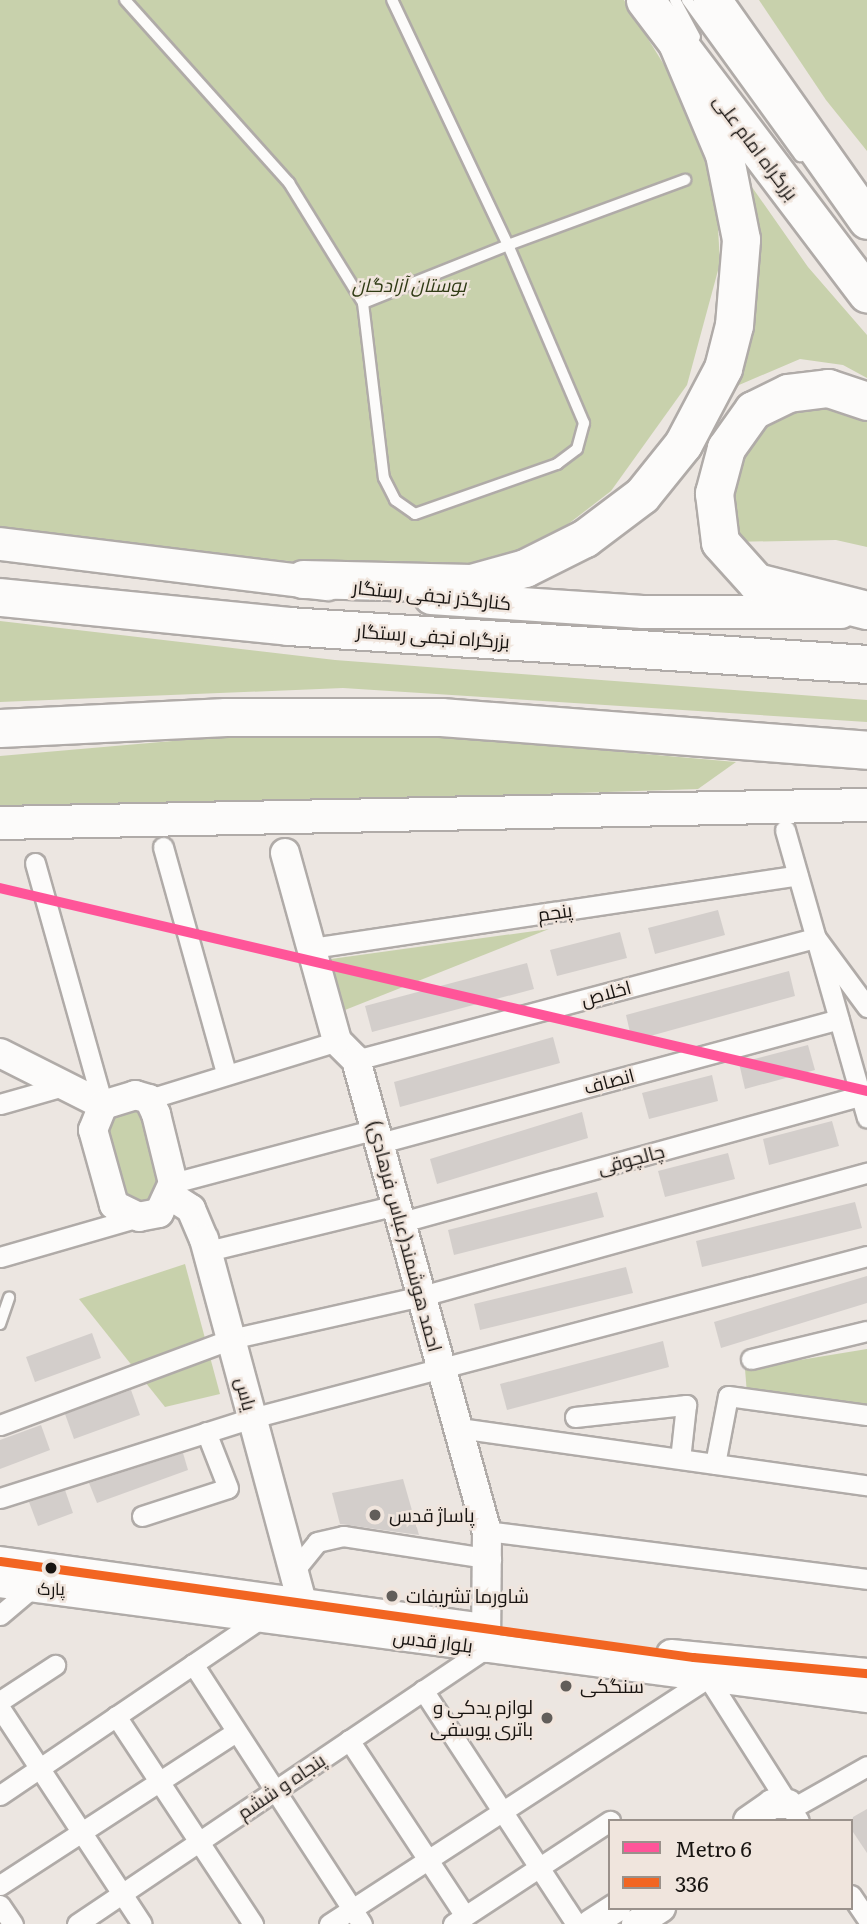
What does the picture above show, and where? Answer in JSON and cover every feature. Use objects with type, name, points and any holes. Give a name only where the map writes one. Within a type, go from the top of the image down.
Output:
[{"type":"highway","name":"بزرگراه امام علی","points":[[645,0],[688,43],[755,133],[867,294]]},
{"type":"highway","points":[[712,0],[823,176],[867,219]]},
{"type":"highway","points":[[303,579],[471,583],[526,568],[585,538],[642,495],[683,444],[723,368],[734,326],[741,239],[724,154],[688,43]]},
{"type":"highway","points":[[867,401],[828,388],[788,393],[753,410],[726,448],[714,493],[720,542],[756,582],[867,611]]},
{"type":"highway","name":"بزرگراه نجفی رستگار","points":[[0,597],[288,626],[867,664]]},
{"type":"highway","points":[[0,728],[104,723],[441,717],[867,750]]},
{"type":"highway","points":[[0,744],[104,723]]},
{"type":"main road","name":"کنارگذر نجفی رستگار","points":[[0,544],[303,579],[411,597],[643,612],[867,611]]},
{"type":"main road","points":[[0,824],[867,805]]},
{"type":"street","points":[[785,830],[867,1118]]},
{"type":"street","points":[[163,847],[226,1073]]},
{"type":"street","name":"احمد هوشمند(عباس فرهادی)","points":[[285,853],[312,948],[378,1136],[487,1531],[491,1559],[487,1639]]},
{"type":"street","points":[[35,863],[103,1105],[93,1130],[114,1205],[139,1217]]},
{"type":"street","name":"پنجم","points":[[312,948],[798,875]]},
{"type":"street","points":[[816,938],[867,1007]]},
{"type":"street","name":"اخلاص","points":[[149,1099],[226,1073],[347,1050],[816,938]]},
{"type":"street","name":"انصاف","points":[[172,1189],[839,1018]]},
{"type":"street","points":[[0,1053],[103,1105]]},
{"type":"street","points":[[0,1104],[67,1085]]},
{"type":"street","name":"چالچوقی","points":[[208,1251],[399,1213],[861,1096]]},
{"type":"street","points":[[0,1258],[159,1213],[172,1189],[166,1142],[149,1099],[118,1097],[103,1105]]},
{"type":"street","points":[[0,1425],[231,1339],[422,1296],[867,1173]]},
{"type":"street","name":"یاس","points":[[172,1189],[191,1209],[208,1251],[302,1603]]},
{"type":"street","points":[[0,1498],[252,1418],[443,1372],[867,1256]]},
{"type":"street","points":[[751,1359],[867,1331]]},
{"type":"street","points":[[715,1464],[728,1396],[867,1415]]},
{"type":"street","points":[[575,1417],[686,1405],[680,1459]]},
{"type":"street","points":[[458,1428],[867,1485]]},
{"type":"street","points":[[142,1516],[228,1488],[206,1432]]},
{"type":"street","points":[[487,1531],[867,1579]]},
{"type":"street","points":[[293,1572],[317,1542],[343,1536],[491,1559]]},
{"type":"street","name":"بلوار قدس","points":[[0,1561],[302,1603],[708,1678],[867,1698]]},
{"type":"street","name":"بلوار قدس","points":[[0,1583],[257,1620],[867,1673]]},
{"type":"street","points":[[1,1612],[33,1587]]},
{"type":"street","points":[[0,1795],[257,1620]]},
{"type":"street","name":"پنجاه و ششم","points":[[76,1924],[423,1690],[487,1639]]},
{"type":"street","points":[[193,1664],[357,1917]]},
{"type":"street","points":[[0,1701],[55,1665]]},
{"type":"street","points":[[329,1924],[357,1917],[428,1861],[708,1678],[793,1813]]},
{"type":"street","points":[[423,1690],[576,1924]]},
{"type":"street","points":[[0,1708],[142,1924]]},
{"type":"street","points":[[116,1716],[201,1841],[253,1924]]},
{"type":"street","points":[[0,1885],[236,1732]]},
{"type":"street","points":[[349,1740],[428,1861],[459,1920],[608,1823]]},
{"type":"street","points":[[793,1813],[867,1766]]},
{"type":"street","points":[[751,1819],[772,1804],[793,1813]]},
{"type":"street","points":[[853,1899],[862,1919]]},
{"type":"street","points":[[0,1905],[13,1924]]},
{"type":"street","points":[[591,1924],[613,1910]]},
{"type":"street","points":[[636,1924],[658,1910]]},
{"type":"lane","points":[[125,0],[289,183],[363,303],[384,478],[395,500],[415,513],[557,464],[577,449],[584,423],[508,245],[392,0]]},
{"type":"lane","points":[[676,0],[688,43]]},
{"type":"lane","points":[[687,0],[823,176]]},
{"type":"lane","points":[[363,303],[508,245],[685,180]]},
{"type":"lane","points":[[0,1324],[9,1298]]},
{"type":"green space","name":"بوستان آزادگان","points":[[0,0],[624,0],[679,89],[716,193],[720,263],[687,385],[611,491],[528,555],[475,577],[0,536]]},
{"type":"green space","points":[[759,0],[867,0],[867,151],[826,100]]},
{"type":"green space","points":[[733,160],[808,267],[867,335],[867,378],[843,365],[800,359],[739,385],[711,423]]},
{"type":"green space","points":[[805,395],[867,413],[867,547],[836,540],[730,542],[726,488],[736,444]]},
{"type":"green space","points":[[0,621],[335,660],[867,700],[867,722],[343,688],[0,702]]},
{"type":"green space","points":[[264,733],[463,738],[736,762],[698,789],[0,812],[0,756]]},
{"type":"green space","points":[[549,929],[345,1010],[331,959]]},
{"type":"green space","points":[[142,1109],[163,1177],[148,1205],[121,1198],[106,1126],[123,1110]]},
{"type":"green space","points":[[185,1264],[220,1394],[165,1407],[79,1299]]},
{"type":"green space","points":[[867,1349],[867,1409],[747,1394],[745,1369]]},
{"type":"building","points":[[718,910],[725,935],[655,954],[648,928]]},
{"type":"building","points":[[620,932],[627,958],[557,976],[550,950]]},
{"type":"building","points":[[527,963],[534,989],[372,1032],[365,1006]]},
{"type":"building","points":[[789,971],[795,996],[632,1041],[626,1015]]},
{"type":"building","points":[[553,1037],[560,1063],[400,1107],[394,1082]]},
{"type":"building","points":[[808,1045],[815,1070],[745,1089],[739,1063]]},
{"type":"building","points":[[712,1075],[718,1101],[649,1119],[642,1093]]},
{"type":"building","points":[[582,1112],[588,1138],[437,1184],[430,1159]]},
{"type":"building","points":[[832,1121],[839,1146],[769,1165],[763,1139]]},
{"type":"building","points":[[728,1153],[735,1179],[665,1197],[658,1171]]},
{"type":"building","points":[[597,1192],[604,1217],[454,1255],[448,1230]]},
{"type":"building","points":[[855,1202],[862,1228],[702,1267],[696,1241]]},
{"type":"building","points":[[626,1267],[633,1293],[480,1330],[474,1304]]},
{"type":"building","points":[[867,1276],[867,1303],[721,1348],[714,1322]]},
{"type":"building","points":[[92,1333],[101,1358],[35,1382],[26,1357]]},
{"type":"building","points":[[663,1341],[669,1367],[507,1410],[500,1384]]},
{"type":"building","points":[[131,1390],[140,1415],[74,1439],[65,1414]]},
{"type":"building","points":[[41,1425],[50,1450],[0,1469],[0,1440]]},
{"type":"building","points":[[183,1453],[188,1470],[97,1503],[89,1483]]},
{"type":"building","name":"پاساژ قدس","points":[[403,1479],[419,1535],[340,1524],[332,1493]]},
{"type":"building","points":[[65,1490],[73,1513],[38,1526],[29,1502]]},
{"type":"building","points":[[867,1809],[867,1853],[853,1832],[853,1817]]},
{"type":"metro line","name":"6","points":[[0,888],[867,1091]]},
{"type":"transit line","name":"336","points":[[0,1561],[693,1657],[867,1673]]},
{"type":"place","name":"پاساژ قدس","points":[[375,1515]]},
{"type":"place","name":"پارک","points":[[51,1568]]},
{"type":"place","name":"شاورما تشریفات","points":[[392,1596]]},
{"type":"place","name":"سنگکی","points":[[566,1686]]},
{"type":"place","name":"لوازم یدکی و باتری یوسفی","points":[[547,1718]]}]
